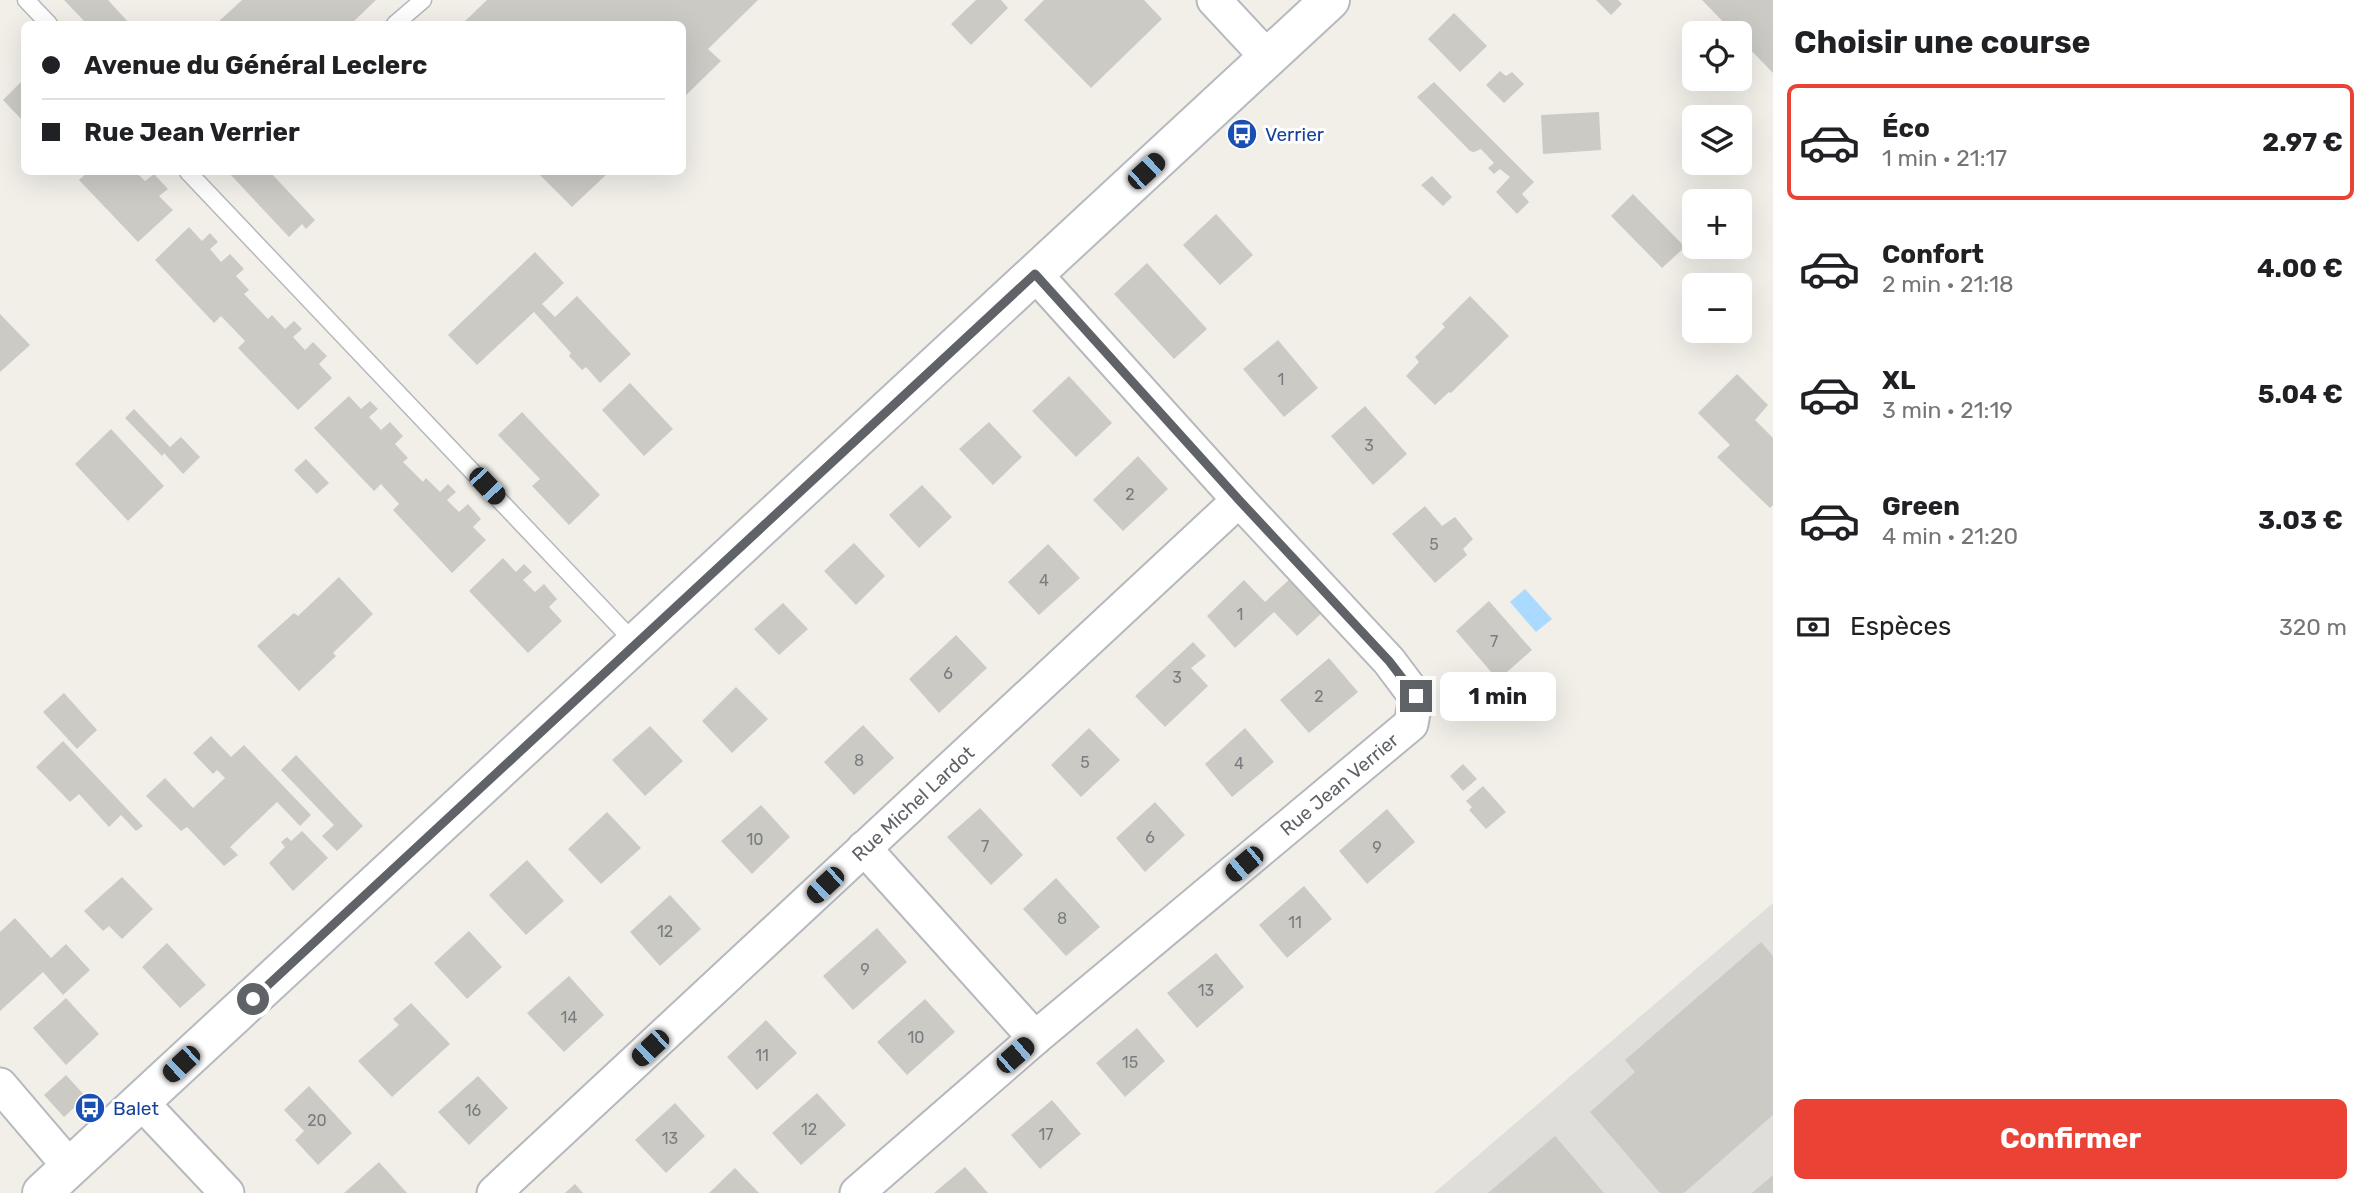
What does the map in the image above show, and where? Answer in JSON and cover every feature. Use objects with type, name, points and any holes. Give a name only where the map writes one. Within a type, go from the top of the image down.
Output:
[{"type":"main road","points":[[42,1193],[1330,0]]},
{"type":"street","points":[[1214,0],[1268,58]]},
{"type":"street","name":"Rue Jean Verrier","points":[[857,1193],[1035,1038],[1411,724],[1416,696],[1396,670],[1035,274]]},
{"type":"street","name":"Rue Michel Lardot","points":[[494,1193],[1239,500]]},
{"type":"street","points":[[864,848],[1035,1038]]},
{"type":"street","points":[[0,1085],[70,1167]]},
{"type":"street","points":[[141,1102],[227,1193]]},
{"type":"lane","points":[[26,0],[46,21]]},
{"type":"lane","points":[[399,21],[423,0]]},
{"type":"lane","points":[[191,175],[636,644]]},
{"type":"shaded area","points":[[1773,903],[1773,1193],[1434,1193]]},
{"type":"water","points":[[1525,589],[1552,619],[1536,632],[1510,602]]},
{"type":"building","points":[[64,0],[108,0],[127,21],[84,21]]},
{"type":"building","points":[[242,0],[376,0],[354,21],[219,21]]},
{"type":"building","points":[[487,0],[758,0],[708,49],[721,61],[686,95],[686,21],[465,21]]},
{"type":"building","points":[[976,0],[1001,0],[1008,8],[971,45],[951,24]]},
{"type":"building","points":[[1044,0],[1144,0],[1162,19],[1091,88],[1024,20]]},
{"type":"building","points":[[1596,0],[1618,0],[1622,4],[1611,15]]},
{"type":"building","points":[[1702,0],[1773,0],[1773,73],[1752,51],[1752,21],[1722,21]]},
{"type":"building","points":[[1454,13],[1487,46],[1460,72],[1428,39]]},
{"type":"building","points":[[1500,71],[1506,76],[1512,72],[1524,84],[1504,103],[1486,85]]},
{"type":"building","points":[[21,82],[21,119],[3,100]]},
{"type":"building","points":[[1434,82],[1534,182],[1522,194],[1529,202],[1517,214],[1496,192],[1510,177],[1500,169],[1494,174],[1488,168],[1494,163],[1481,149],[1470,151],[1417,97]]},
{"type":"building","points":[[1599,112],[1601,150],[1543,154],[1541,115]]},
{"type":"building","points":[[85,175],[139,175],[145,181],[155,175],[168,189],[159,196],[173,210],[138,242],[79,180]]},
{"type":"building","points":[[231,175],[273,175],[315,220],[306,229],[302,224],[289,237]]},
{"type":"building","points":[[540,175],[606,175],[572,207]]},
{"type":"building","points":[[1432,176],[1452,197],[1443,206],[1421,185]]},
{"type":"building","points":[[1633,194],[1682,244],[1682,250],[1662,268],[1611,216]]},
{"type":"building","points":[[1216,214],[1253,255],[1220,285],[1183,245]]},
{"type":"building","points":[[189,227],[202,241],[210,233],[218,242],[210,249],[221,262],[230,254],[244,269],[236,276],[249,290],[244,294],[268,319],[272,315],[285,329],[294,321],[302,329],[293,337],[305,350],[313,342],[327,356],[319,364],[332,378],[298,410],[238,348],[245,341],[221,316],[214,323],[155,260]]},
{"type":"building","points":[[535,252],[564,283],[542,304],[555,317],[577,296],[631,354],[600,383],[586,367],[582,370],[569,356],[571,353],[534,312],[477,365],[448,335]]},
{"type":"building","points":[[1147,263],[1207,329],[1174,359],[1114,294]]},
{"type":"building","points":[[1470,296],[1509,336],[1451,393],[1435,405],[1406,376],[1419,362],[1415,357],[1445,327],[1442,324]]},
{"type":"building","points":[[0,314],[30,345],[0,372]]},
{"type":"building","points":[[1278,340],[1318,388],[1284,417],[1243,369]]},
{"type":"building","points":[[1737,374],[1768,405],[1755,420],[1773,438],[1773,505],[1770,508],[1717,457],[1730,445],[1698,413]]},
{"type":"building","points":[[1069,376],[1112,423],[1076,457],[1032,411]]},
{"type":"building","points":[[630,383],[673,429],[644,456],[602,410]]},
{"type":"building","points":[[349,396],[361,409],[370,401],[378,409],[369,417],[381,430],[390,422],[403,436],[395,444],[408,458],[403,462],[423,482],[426,478],[440,492],[448,484],[456,492],[447,500],[459,512],[468,504],[481,519],[473,527],[486,540],[452,573],[393,510],[399,504],[381,484],[374,491],[314,428]]},
{"type":"building","points":[[1365,406],[1407,454],[1373,485],[1331,436]]},
{"type":"building","points":[[134,409],[170,447],[181,437],[200,457],[183,474],[125,418]]},
{"type":"building","points":[[522,412],[600,495],[569,525],[532,486],[540,479],[498,435]]},
{"type":"building","points":[[989,422],[1022,457],[993,485],[959,449]]},
{"type":"building","points":[[111,429],[164,486],[128,521],[75,464]]},
{"type":"building","points":[[1138,456],[1168,489],[1123,531],[1093,500]]},
{"type":"building","points":[[306,459],[329,483],[317,494],[294,470]]},
{"type":"building","points":[[922,485],[952,517],[919,548],[889,515]]},
{"type":"building","points":[[1425,506],[1442,526],[1455,517],[1473,539],[1463,549],[1467,555],[1435,583],[1392,534]]},
{"type":"building","points":[[854,543],[885,576],[856,605],[824,571]]},
{"type":"building","points":[[1048,544],[1080,578],[1039,615],[1008,582]]},
{"type":"building","points":[[503,558],[516,572],[524,564],[532,572],[523,580],[535,592],[544,584],[557,599],[549,607],[562,621],[528,653],[469,591]]},
{"type":"building","points":[[339,577],[373,614],[333,653],[336,656],[299,691],[257,646],[294,613],[298,616]]},
{"type":"building","points":[[1292,577],[1323,612],[1297,636],[1274,612],[1235,648],[1207,616],[1244,580],[1265,602]]},
{"type":"building","points":[[1489,601],[1532,650],[1498,680],[1456,631]]},
{"type":"building","points":[[783,603],[808,629],[779,655],[754,629]]},
{"type":"building","points":[[956,635],[987,668],[939,713],[909,679]]},
{"type":"building","points":[[1193,642],[1206,656],[1191,668],[1208,686],[1165,727],[1135,696]]},
{"type":"building","points":[[1329,658],[1358,692],[1309,733],[1280,700]]},
{"type":"building","points":[[736,687],[768,719],[732,753],[702,721]]},
{"type":"building","points":[[64,693],[97,730],[77,749],[43,712]]},
{"type":"building","points":[[863,725],[894,758],[854,795],[824,762]]},
{"type":"building","points":[[650,726],[683,761],[645,796],[612,760]]},
{"type":"building","points":[[1089,728],[1120,760],[1081,797],[1051,765]]},
{"type":"building","points":[[1245,728],[1274,762],[1232,797],[1205,764]]},
{"type":"building","points":[[211,736],[231,757],[244,745],[311,815],[300,826],[277,802],[230,847],[238,855],[224,866],[187,827],[181,831],[146,796],[165,778],[193,808],[225,778],[217,770],[213,774],[193,753]]},
{"type":"building","points":[[63,741],[143,826],[136,831],[121,815],[109,827],[79,794],[70,802],[36,767]]},
{"type":"building","points":[[296,755],[363,826],[337,851],[322,836],[334,825],[281,770]]},
{"type":"building","points":[[1463,764],[1477,779],[1463,791],[1450,776]]},
{"type":"building","points":[[1483,786],[1506,812],[1486,829],[1469,810],[1472,807],[1466,801]]},
{"type":"building","points":[[1155,802],[1185,835],[1145,872],[1116,838]]},
{"type":"building","points":[[761,805],[790,837],[752,874],[721,841]]},
{"type":"building","points":[[980,808],[1023,855],[991,885],[947,837]]},
{"type":"building","points":[[1387,809],[1415,842],[1367,884],[1339,851]]},
{"type":"building","points":[[607,812],[641,848],[601,884],[568,849]]},
{"type":"building","points":[[302,831],[328,858],[293,891],[269,863],[285,847],[281,842],[287,837],[291,841]]},
{"type":"building","points":[[527,860],[564,901],[526,935],[489,895]]},
{"type":"building","points":[[122,877],[153,909],[122,939],[109,926],[103,931],[84,911]]},
{"type":"building","points":[[1056,878],[1100,927],[1066,956],[1023,909]]},
{"type":"building","points":[[1304,886],[1332,919],[1287,958],[1259,925]]},
{"type":"building","points":[[670,895],[701,929],[660,966],[630,932]]},
{"type":"building","points":[[15,918],[51,958],[66,944],[90,970],[63,995],[43,972],[0,1011],[0,932]]},
{"type":"building","points":[[877,928],[907,962],[853,1010],[823,976]]},
{"type":"building","points":[[469,931],[502,967],[467,999],[434,963]]},
{"type":"building","points":[[1761,942],[1773,956],[1773,1115],[1684,1193],[1660,1193],[1590,1112],[1635,1072],[1625,1060]]},
{"type":"building","points":[[167,943],[206,985],[180,1008],[142,967]]},
{"type":"building","points":[[1216,953],[1244,987],[1197,1028],[1167,993]]},
{"type":"building","points":[[569,976],[604,1015],[564,1052],[527,1013]]},
{"type":"building","points":[[66,998],[99,1034],[66,1065],[33,1028]]},
{"type":"building","points":[[925,999],[955,1032],[907,1075],[877,1042]]},
{"type":"building","points":[[411,1003],[450,1044],[392,1097],[358,1061],[399,1025],[393,1019]]},
{"type":"building","points":[[766,1020],[797,1053],[757,1090],[727,1057]]},
{"type":"building","points":[[1137,1028],[1165,1061],[1125,1097],[1096,1063]]},
{"type":"building","points":[[66,1075],[86,1097],[64,1117],[44,1095]]},
{"type":"building","points":[[478,1076],[508,1108],[469,1145],[438,1112]]},
{"type":"building","points":[[309,1086],[352,1133],[318,1165],[295,1140],[304,1131],[284,1110]]},
{"type":"building","points":[[817,1093],[846,1125],[801,1165],[772,1133]]},
{"type":"building","points":[[1052,1100],[1081,1134],[1040,1169],[1011,1135]]},
{"type":"building","points":[[675,1103],[705,1136],[666,1173],[635,1140]]},
{"type":"building","points":[[1555,1136],[1604,1193],[1488,1193]]},
{"type":"building","points":[[379,1162],[407,1193],[344,1193]]},
{"type":"building","points":[[965,1167],[988,1193],[934,1193]]},
{"type":"building","points":[[735,1168],[759,1193],[709,1193]]},
{"type":"building","points":[[1773,1175],[1773,1193],[1752,1193]]},
{"type":"building","points":[[575,1184],[583,1193],[565,1193]]},
{"type":"place","name":"Verrier","points":[[1242,134]]},
{"type":"place","name":"Balet","points":[[90,1108]]},
{"type":"route","points":[[253,999],[1035,274],[1389,661],[1416,696]]}]
